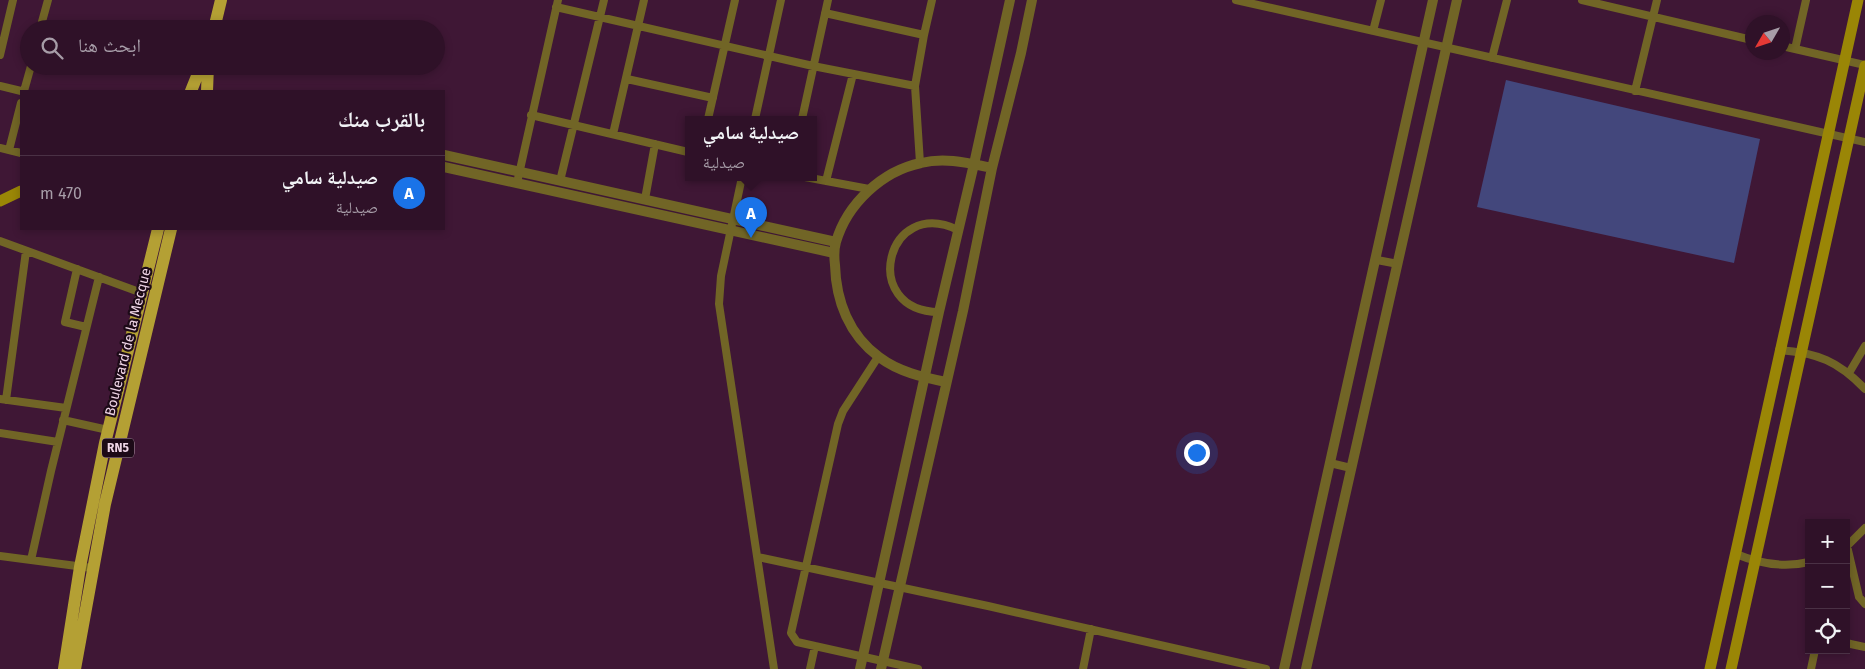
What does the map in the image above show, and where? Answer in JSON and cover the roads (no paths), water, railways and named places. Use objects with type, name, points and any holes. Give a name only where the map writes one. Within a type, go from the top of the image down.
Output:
[{"type":"main road","points":[[216,20],[222,0]]},
{"type":"main road","points":[[1710,669],[1779,350],[1858,0]]},
{"type":"main road","points":[[1731,669],[1865,66]]},
{"type":"main road","points":[[191,90],[197,75]]},
{"type":"main road","points":[[207,90],[208,75]]},
{"type":"main road","points":[[0,201],[20,191]]},
{"type":"main road","name":"Boulevard de la Mecque","points":[[75,669],[86,568],[108,430],[158,230]]},
{"type":"main road","name":"Boulevard de la Mecque","points":[[64,669],[86,568],[171,230]]},
{"type":"street","points":[[0,55],[14,0]]},
{"type":"street","points":[[42,20],[46,0]]},
{"type":"street","points":[[560,181],[604,0]]},
{"type":"street","points":[[613,134],[644,0]]},
{"type":"street","points":[[709,116],[735,0]]},
{"type":"street","points":[[756,116],[781,0]]},
{"type":"street","points":[[803,116],[828,0]]},
{"type":"street","points":[[920,163],[915,86],[932,0]]},
{"type":"street","points":[[860,669],[1010,0]]},
{"type":"street","points":[[882,665],[963,311],[992,168],[1021,53],[1032,0]]},
{"type":"street","points":[[1236,0],[1865,142]]},
{"type":"street","points":[[1373,31],[1381,0]]},
{"type":"street","points":[[1284,669],[1433,0]]},
{"type":"street","points":[[1306,669],[1457,0]]},
{"type":"street","points":[[1492,58],[1507,0]]},
{"type":"street","points":[[1582,0],[1605,3],[1654,17],[1745,38]]},
{"type":"street","points":[[1635,91],[1657,0]]},
{"type":"street","points":[[1794,49],[1806,0]]},
{"type":"street","points":[[517,183],[557,4],[600,17],[725,44],[768,56],[915,86]]},
{"type":"street","points":[[825,14],[924,35]]},
{"type":"street","points":[[1790,48],[1865,66]]},
{"type":"street","points":[[826,181],[852,74]]},
{"type":"street","points":[[23,90],[28,75]]},
{"type":"street","points":[[627,79],[713,98]]},
{"type":"street","points":[[0,86],[20,90]]},
{"type":"street","points":[[9,150],[20,107]]},
{"type":"street","points":[[531,115],[685,151]]},
{"type":"street","points":[[646,199],[655,144]]},
{"type":"street","points":[[0,148],[20,153]]},
{"type":"street","points":[[445,155],[836,242]]},
{"type":"street","points":[[946,382],[924,378],[892,366],[878,357],[853,330],[844,313],[838,295],[834,253],[836,242],[851,211],[870,189],[893,172],[920,163],[947,160],[992,168]]},
{"type":"street","points":[[445,167],[834,253]]},
{"type":"street","points":[[817,179],[870,189]]},
{"type":"street","points":[[741,181],[721,276],[719,304],[774,669]]},
{"type":"street","points":[[939,312],[918,309],[901,297],[891,278],[890,257],[900,238],[917,226],[938,223],[958,230]]},
{"type":"street","points":[[0,241],[142,293]]},
{"type":"street","points":[[26,251],[3,399],[66,408]]},
{"type":"street","points":[[1376,260],[1398,264]]},
{"type":"street","points":[[77,269],[65,322],[86,327]]},
{"type":"street","points":[[31,560],[98,277]]},
{"type":"street","points":[[1849,372],[1865,346]]},
{"type":"street","points":[[1779,350],[1801,352],[1826,359],[1849,372],[1865,389]]},
{"type":"street","points":[[878,357],[840,417],[791,633],[797,642],[862,657],[882,665],[918,669]]},
{"type":"street","points":[[63,420],[108,430]]},
{"type":"street","points":[[0,442],[1,433],[58,442]]},
{"type":"street","points":[[1330,463],[1351,468]]},
{"type":"street","points":[[1850,543],[1865,528]]},
{"type":"street","points":[[1736,554],[1756,562],[1781,565],[1805,562]]},
{"type":"street","points":[[0,556],[86,568]]},
{"type":"street","points":[[758,557],[1266,669]]},
{"type":"street","points":[[1850,559],[1859,597],[1865,604]]},
{"type":"street","points":[[1083,669],[1091,629]]},
{"type":"street","points":[[1850,644],[1865,647]]},
{"type":"street","points":[[810,669],[815,646]]},
{"type":"street","points":[[1811,669],[1814,654]]},
{"type":"place","name":"صيدلية سامي","points":[[751,238]]}]
